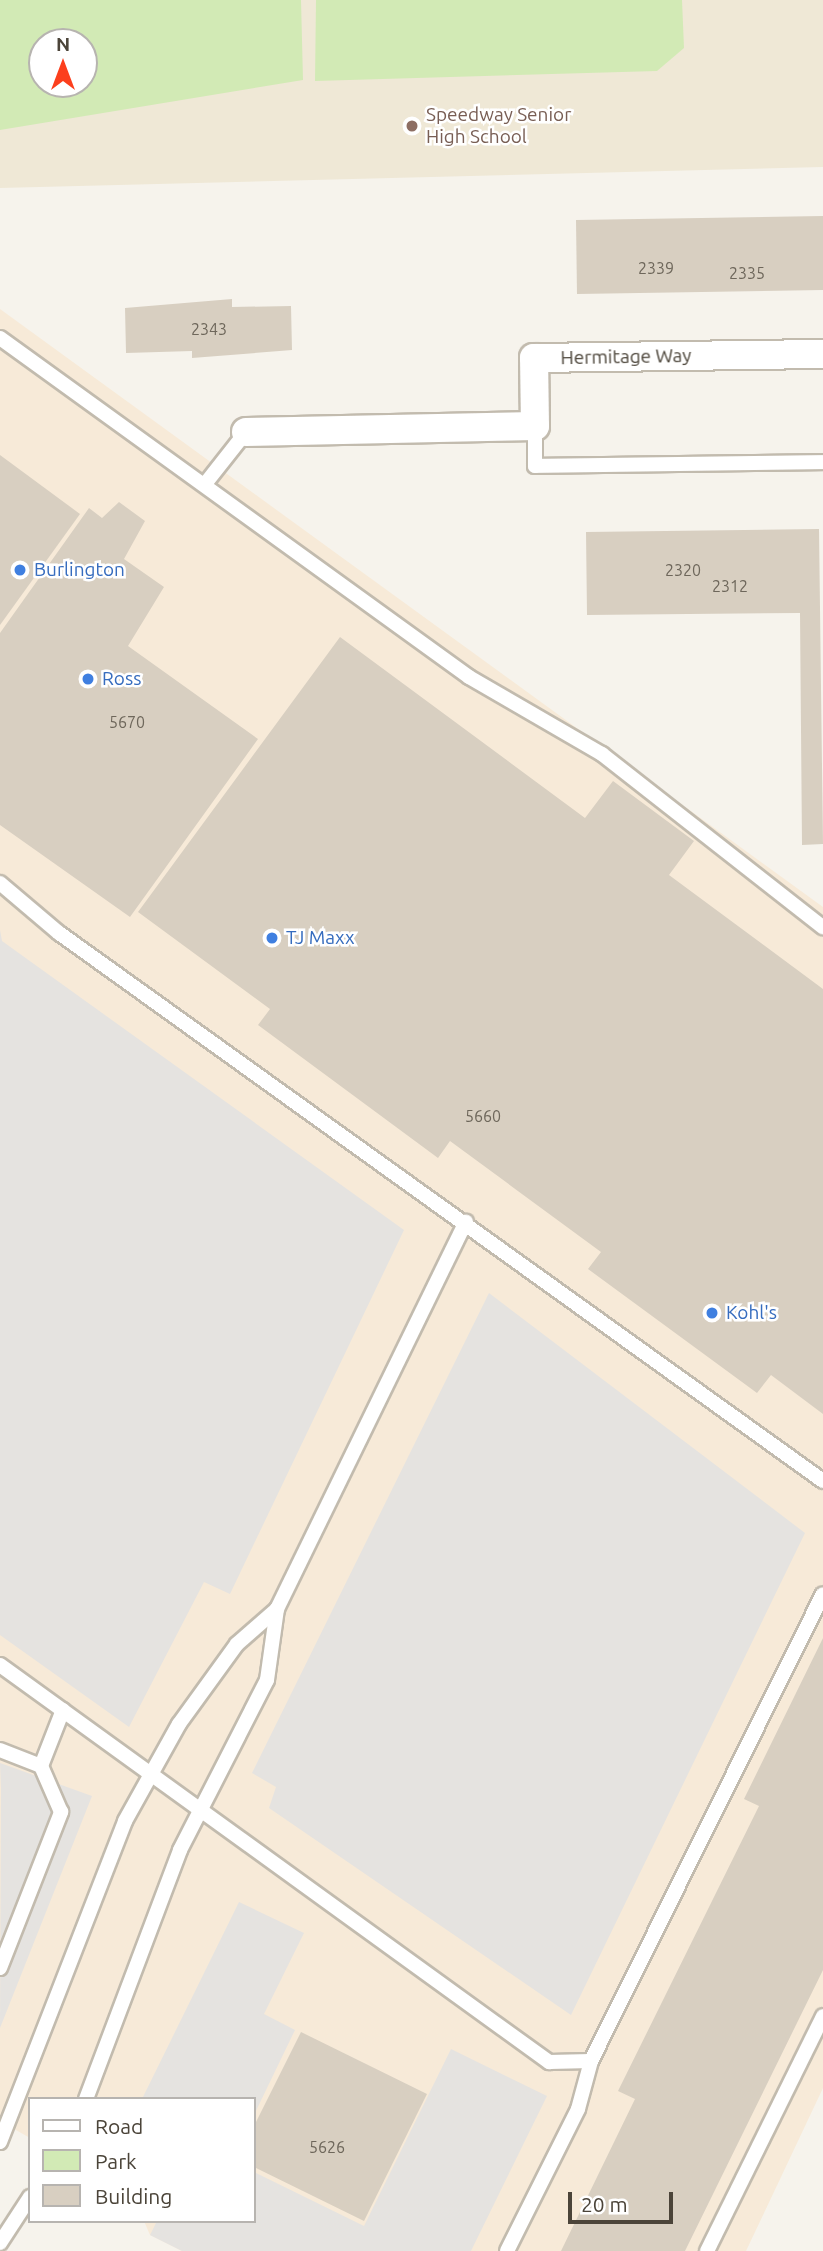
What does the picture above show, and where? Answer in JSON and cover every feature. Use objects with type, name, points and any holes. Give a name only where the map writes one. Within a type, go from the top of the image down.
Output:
[{"type":"street","name":"Hermitage Way","points":[[535,426],[534,358],[823,354]]},
{"type":"street","points":[[246,432],[535,426]]},
{"type":"lane","points":[[0,338],[469,677],[602,754],[823,927]]},
{"type":"lane","points":[[535,426],[535,466],[823,462]]},
{"type":"lane","points":[[205,484],[246,432]]},
{"type":"lane","points":[[0,883],[59,933],[466,1222],[823,1481]]},
{"type":"lane","points":[[87,2097],[201,1809],[267,1680],[277,1609],[466,1222]]},
{"type":"lane","points":[[507,2251],[578,2109],[591,2061],[823,1594]]},
{"type":"lane","points":[[3,2135],[125,1821],[151,1773],[237,1644],[277,1609]]},
{"type":"lane","points":[[0,1665],[549,2062],[591,2061]]},
{"type":"lane","points":[[0,1968],[61,1812],[41,1766],[63,1710]]},
{"type":"lane","points":[[0,1750],[41,1766]]},
{"type":"lane","points":[[707,2251],[823,2016]]},
{"type":"lane","points":[[0,2108],[3,2135]]},
{"type":"lane","points":[[0,2243],[28,2200]]},
{"type":"shaded area","name":"Speedway Senior High School","points":[[0,0],[823,0],[823,167],[0,188]]},
{"type":"shaded area","points":[[0,309],[823,907],[823,2088],[746,2251],[182,2251],[150,2235],[145,2223],[256,2223],[256,2097],[28,2097],[28,2137],[0,2121]]},
{"type":"shaded area","points":[[0,930],[2,941],[404,1230],[230,1594],[204,1582],[129,1727],[0,1635]]},
{"type":"shaded area","points":[[489,1293],[805,1533],[571,2015],[269,1808],[276,1787],[252,1773]]},
{"type":"shaded area","points":[[0,1763],[92,1796],[0,2028],[1,1788]]},
{"type":"shaded area","points":[[239,1902],[304,1933],[264,2014],[295,2030],[256,2111],[256,2097],[143,2097]]},
{"type":"shaded area","points":[[451,2049],[547,2096],[471,2251],[182,2251],[150,2235],[156,2223],[256,2223],[256,2173],[364,2226]]},
{"type":"green space","points":[[0,0],[301,0],[303,80],[0,130]]},
{"type":"green space","points":[[316,0],[682,0],[684,48],[657,71],[315,81]]},
{"type":"building","points":[[823,216],[823,290],[577,294],[576,220]]},
{"type":"building","points":[[232,299],[232,307],[291,306],[292,350],[192,358],[192,351],[126,353],[125,308]]},
{"type":"building","name":"Burlington","points":[[0,455],[80,514],[0,625]]},
{"type":"building","name":"Ross","points":[[119,502],[145,521],[124,559],[164,587],[128,646],[258,739],[130,917],[0,825],[0,633],[89,508],[102,518]]},
{"type":"building","points":[[819,529],[823,844],[802,845],[800,613],[587,615],[586,532]]},
{"type":"building","points":[[340,637],[585,818],[613,781],[694,841],[669,875],[823,989],[823,1414],[771,1375],[757,1393],[588,1269],[601,1252],[450,1141],[438,1158],[258,1025],[270,1009],[138,912]]},
{"type":"building","points":[[823,1638],[823,1970],[685,2251],[561,2251],[635,2099],[618,2091],[759,1806],[744,1799]]},
{"type":"building","points":[[301,2032],[427,2094],[364,2221],[256,2168],[256,2122]]},
{"type":"place","name":"Speedway Senior High School","points":[[412,126]]},
{"type":"place","name":"Burlington","points":[[20,570]]},
{"type":"place","name":"Ross","points":[[88,679]]},
{"type":"place","name":"TJ Maxx","points":[[272,938]]},
{"type":"place","name":"Kohl's","points":[[712,1313]]}]
